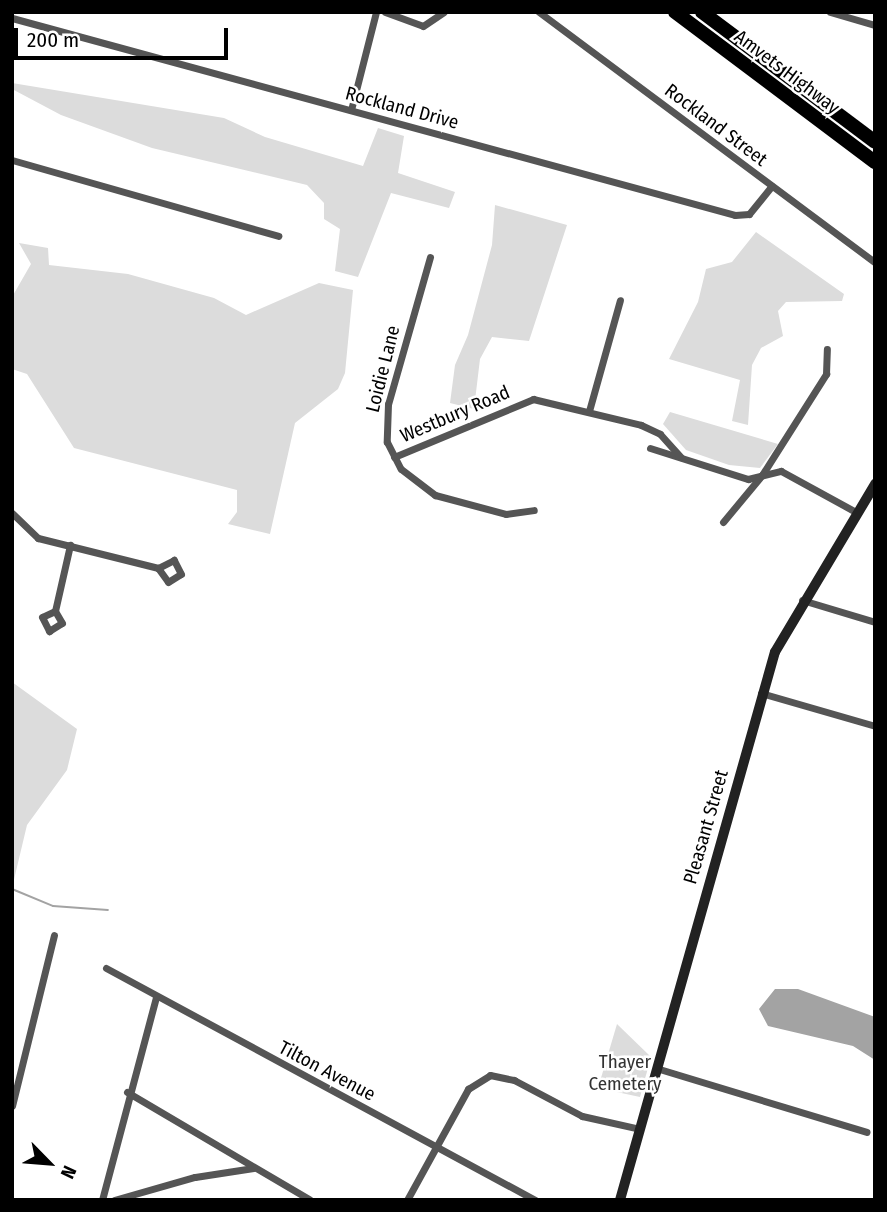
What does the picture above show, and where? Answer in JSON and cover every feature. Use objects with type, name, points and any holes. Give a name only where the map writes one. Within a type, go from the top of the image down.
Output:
[{"type":"highway","name":"Amvets Highway","points":[[675,12],[875,162]]},
{"type":"highway","name":"Amvets Highway","points":[[702,12],[875,142]]},
{"type":"main road","name":"Pleasant Street","points":[[620,1200],[761,693],[779,640],[875,484]]},
{"type":"street","points":[[351,110],[376,12]]},
{"type":"street","points":[[385,12],[423,26],[444,12]]},
{"type":"street","name":"Rockland Street","points":[[539,12],[875,262]]},
{"type":"street","points":[[830,12],[875,25]]},
{"type":"street","name":"Rockland Drive","points":[[12,18],[742,216],[772,186]]},
{"type":"street","points":[[12,160],[278,236]]},
{"type":"street","name":"Loidie Lane","points":[[430,257],[387,413],[385,434],[394,457],[411,480],[435,495],[506,514],[534,510]]},
{"type":"street","points":[[589,411],[620,300]]},
{"type":"street","points":[[723,522],[762,475],[826,374],[827,349]]},
{"type":"street","name":"Westbury Road","points":[[394,457],[515,403],[550,401],[660,434],[681,457]]},
{"type":"street","points":[[650,448],[748,479],[780,471],[856,512]]},
{"type":"street","points":[[12,513],[38,538],[158,568]]},
{"type":"street","points":[[55,611],[70,545]]},
{"type":"street","points":[[802,600],[875,622]]},
{"type":"street","points":[[761,693],[875,726]]},
{"type":"street","points":[[12,1106],[54,935]]},
{"type":"street","name":"Tilton Avenue","points":[[106,968],[535,1200]]},
{"type":"street","points":[[102,1200],[127,1092],[156,997]]},
{"type":"street","points":[[656,1068],[866,1132]]},
{"type":"street","points":[[407,1200],[468,1089],[483,1077],[506,1078],[582,1116],[640,1129]]},
{"type":"street","points":[[127,1092],[310,1200]]},
{"type":"street","points":[[114,1200],[195,1177],[254,1167]]},
{"type":"green space","points":[[12,83],[224,118],[265,137],[363,166],[378,128],[404,136],[398,173],[455,192],[449,208],[391,193],[358,277],[335,271],[340,229],[324,219],[324,203],[307,185],[152,148],[61,115],[12,89]]},
{"type":"green space","points":[[495,205],[567,225],[529,341],[492,337],[480,359],[474,409],[450,403],[455,365],[468,335],[492,245]]},
{"type":"green space","points":[[756,232],[844,294],[842,301],[786,302],[778,311],[783,336],[761,348],[752,365],[748,425],[732,421],[740,380],[669,359],[698,302],[706,269],[732,262]]},
{"type":"green space","points":[[19,243],[48,248],[49,265],[128,274],[214,298],[246,315],[319,283],[353,290],[345,373],[338,389],[295,423],[270,534],[228,524],[237,512],[237,490],[74,448],[27,374],[12,369],[12,297],[31,264]]},
{"type":"green space","points":[[670,412],[778,444],[760,468],[729,465],[686,450],[663,424]]},
{"type":"green space","points":[[12,682],[77,729],[67,770],[27,825],[12,888]]},
{"type":"green space","name":"Thayer Cemetery","points":[[617,1024],[651,1057],[640,1097],[598,1088]]},
{"type":"shaded area","points":[[775,989],[798,989],[875,1017],[875,1060],[853,1046],[768,1026],[759,1009]]},
{"type":"waterway","points":[[12,889],[53,906],[108,910]]}]
